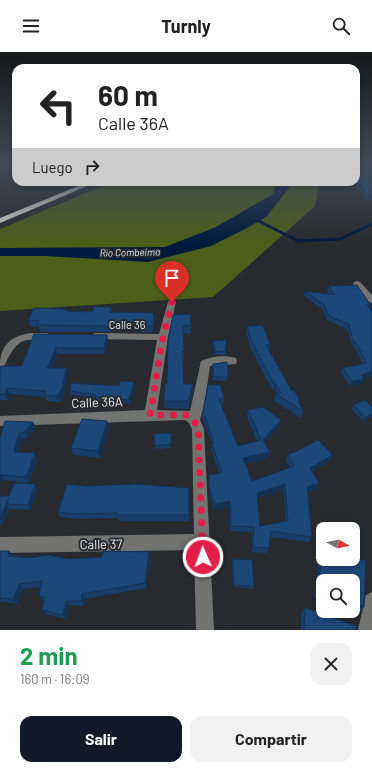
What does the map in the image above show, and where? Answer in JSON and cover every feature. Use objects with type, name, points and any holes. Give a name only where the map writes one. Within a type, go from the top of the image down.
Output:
[{"type":"highway","points":[[0,212],[58,190]]},
{"type":"highway","points":[[0,221],[75,190]]},
{"type":"street","points":[[357,284],[372,300]]},
{"type":"street","points":[[150,415],[163,337],[172,302]]},
{"type":"street","points":[[0,363],[10,346],[20,338],[29,336],[60,336]]},
{"type":"street","name":"Calle 36","points":[[84,336],[163,337]]},
{"type":"street","points":[[205,630],[198,429],[194,420],[199,401],[205,364],[210,361],[232,361]]},
{"type":"street","name":"Calle 36A","points":[[0,421],[150,415],[187,415],[194,420]]},
{"type":"street","name":"Calle 37","points":[[0,545],[202,542]]},
{"type":"street","points":[[367,630],[372,601]]},
{"type":"green space","points":[[93,190],[318,190],[315,206],[213,297],[0,311],[0,229]]},
{"type":"water","name":"Río Combeima","points":[[275,190],[288,190],[266,217],[249,227],[211,246],[148,262],[46,256],[0,256],[0,248],[165,247],[216,227],[273,194]]},
{"type":"building","points":[[363,190],[372,190],[372,196],[366,196]]},
{"type":"building","points":[[357,285],[370,304],[367,304],[372,312],[372,371],[361,375],[364,379],[352,381],[343,368],[367,363],[355,341],[353,341],[349,324],[329,316],[324,305],[305,291],[335,295],[328,286]]},
{"type":"building","points":[[94,307],[111,307],[109,312],[154,313],[153,326],[139,326],[139,324],[110,324],[110,326],[38,325],[39,321],[28,320],[34,308],[66,309],[65,311],[92,312]]},
{"type":"building","points":[[190,314],[191,325],[183,326],[184,351],[182,351],[184,384],[193,384],[189,401],[164,401],[165,383],[167,383],[168,341],[173,315]]},
{"type":"building","points":[[263,325],[270,345],[266,345],[292,391],[294,390],[303,411],[276,394],[281,393],[276,384],[274,384],[252,342],[247,326]]},
{"type":"building","points":[[34,334],[107,335],[104,348],[56,348],[47,368],[67,368],[64,384],[58,396],[44,395],[46,391],[7,388],[5,394],[0,394],[1,366],[22,366]]},
{"type":"building","points":[[226,340],[226,351],[215,352],[213,341]]},
{"type":"building","points":[[227,362],[228,377],[213,377],[213,364]]},
{"type":"building","points":[[120,381],[134,382],[129,400],[96,397],[96,395],[70,391],[71,383],[119,386]]},
{"type":"building","points":[[208,385],[220,385],[224,398],[219,399],[238,446],[261,440],[248,410],[263,407],[281,420],[263,440],[270,452],[243,458],[252,481],[294,466],[288,454],[318,440],[333,455],[310,468],[319,483],[307,487],[312,537],[271,531],[269,548],[253,547],[254,527],[231,526],[230,501],[215,504],[209,485],[209,475],[222,473],[203,411]],"holes":[[[285,484],[288,521],[260,526],[257,493]]]},
{"type":"building","points":[[365,400],[372,407],[372,413],[365,418],[354,405]]},
{"type":"building","points":[[82,419],[107,421],[98,451],[71,448]]},
{"type":"building","points":[[5,421],[33,422],[24,432],[19,433],[14,452],[35,453],[26,477],[0,475],[0,439]]},
{"type":"building","points":[[171,433],[171,444],[155,446],[154,434]]},
{"type":"building","points":[[14,483],[35,484],[28,505],[6,504],[0,517],[0,496],[9,496]]},
{"type":"building","points":[[67,484],[84,486],[135,484],[189,488],[189,515],[117,515],[117,513],[76,514],[58,512]]},
{"type":"building","points":[[0,551],[9,551],[8,556],[28,558],[49,555],[68,559],[102,557],[104,551],[149,552],[145,583],[82,594],[81,601],[66,601],[63,615],[42,610],[45,597],[39,596],[42,581],[19,584],[13,599],[0,598]]},
{"type":"building","points":[[233,559],[252,560],[254,586],[234,585]]},
{"type":"building","points":[[360,560],[366,560],[364,607],[360,606],[360,574],[320,574],[321,566],[360,566]]},
{"type":"building","points":[[305,608],[316,612],[316,618],[333,618],[356,626],[356,630],[304,630]]},
{"type":"waterway","points":[[255,219],[298,241],[340,239],[372,224]]},
{"type":"route","points":[[172,302],[163,337],[150,415],[187,415],[194,420],[198,429],[203,557]]}]
